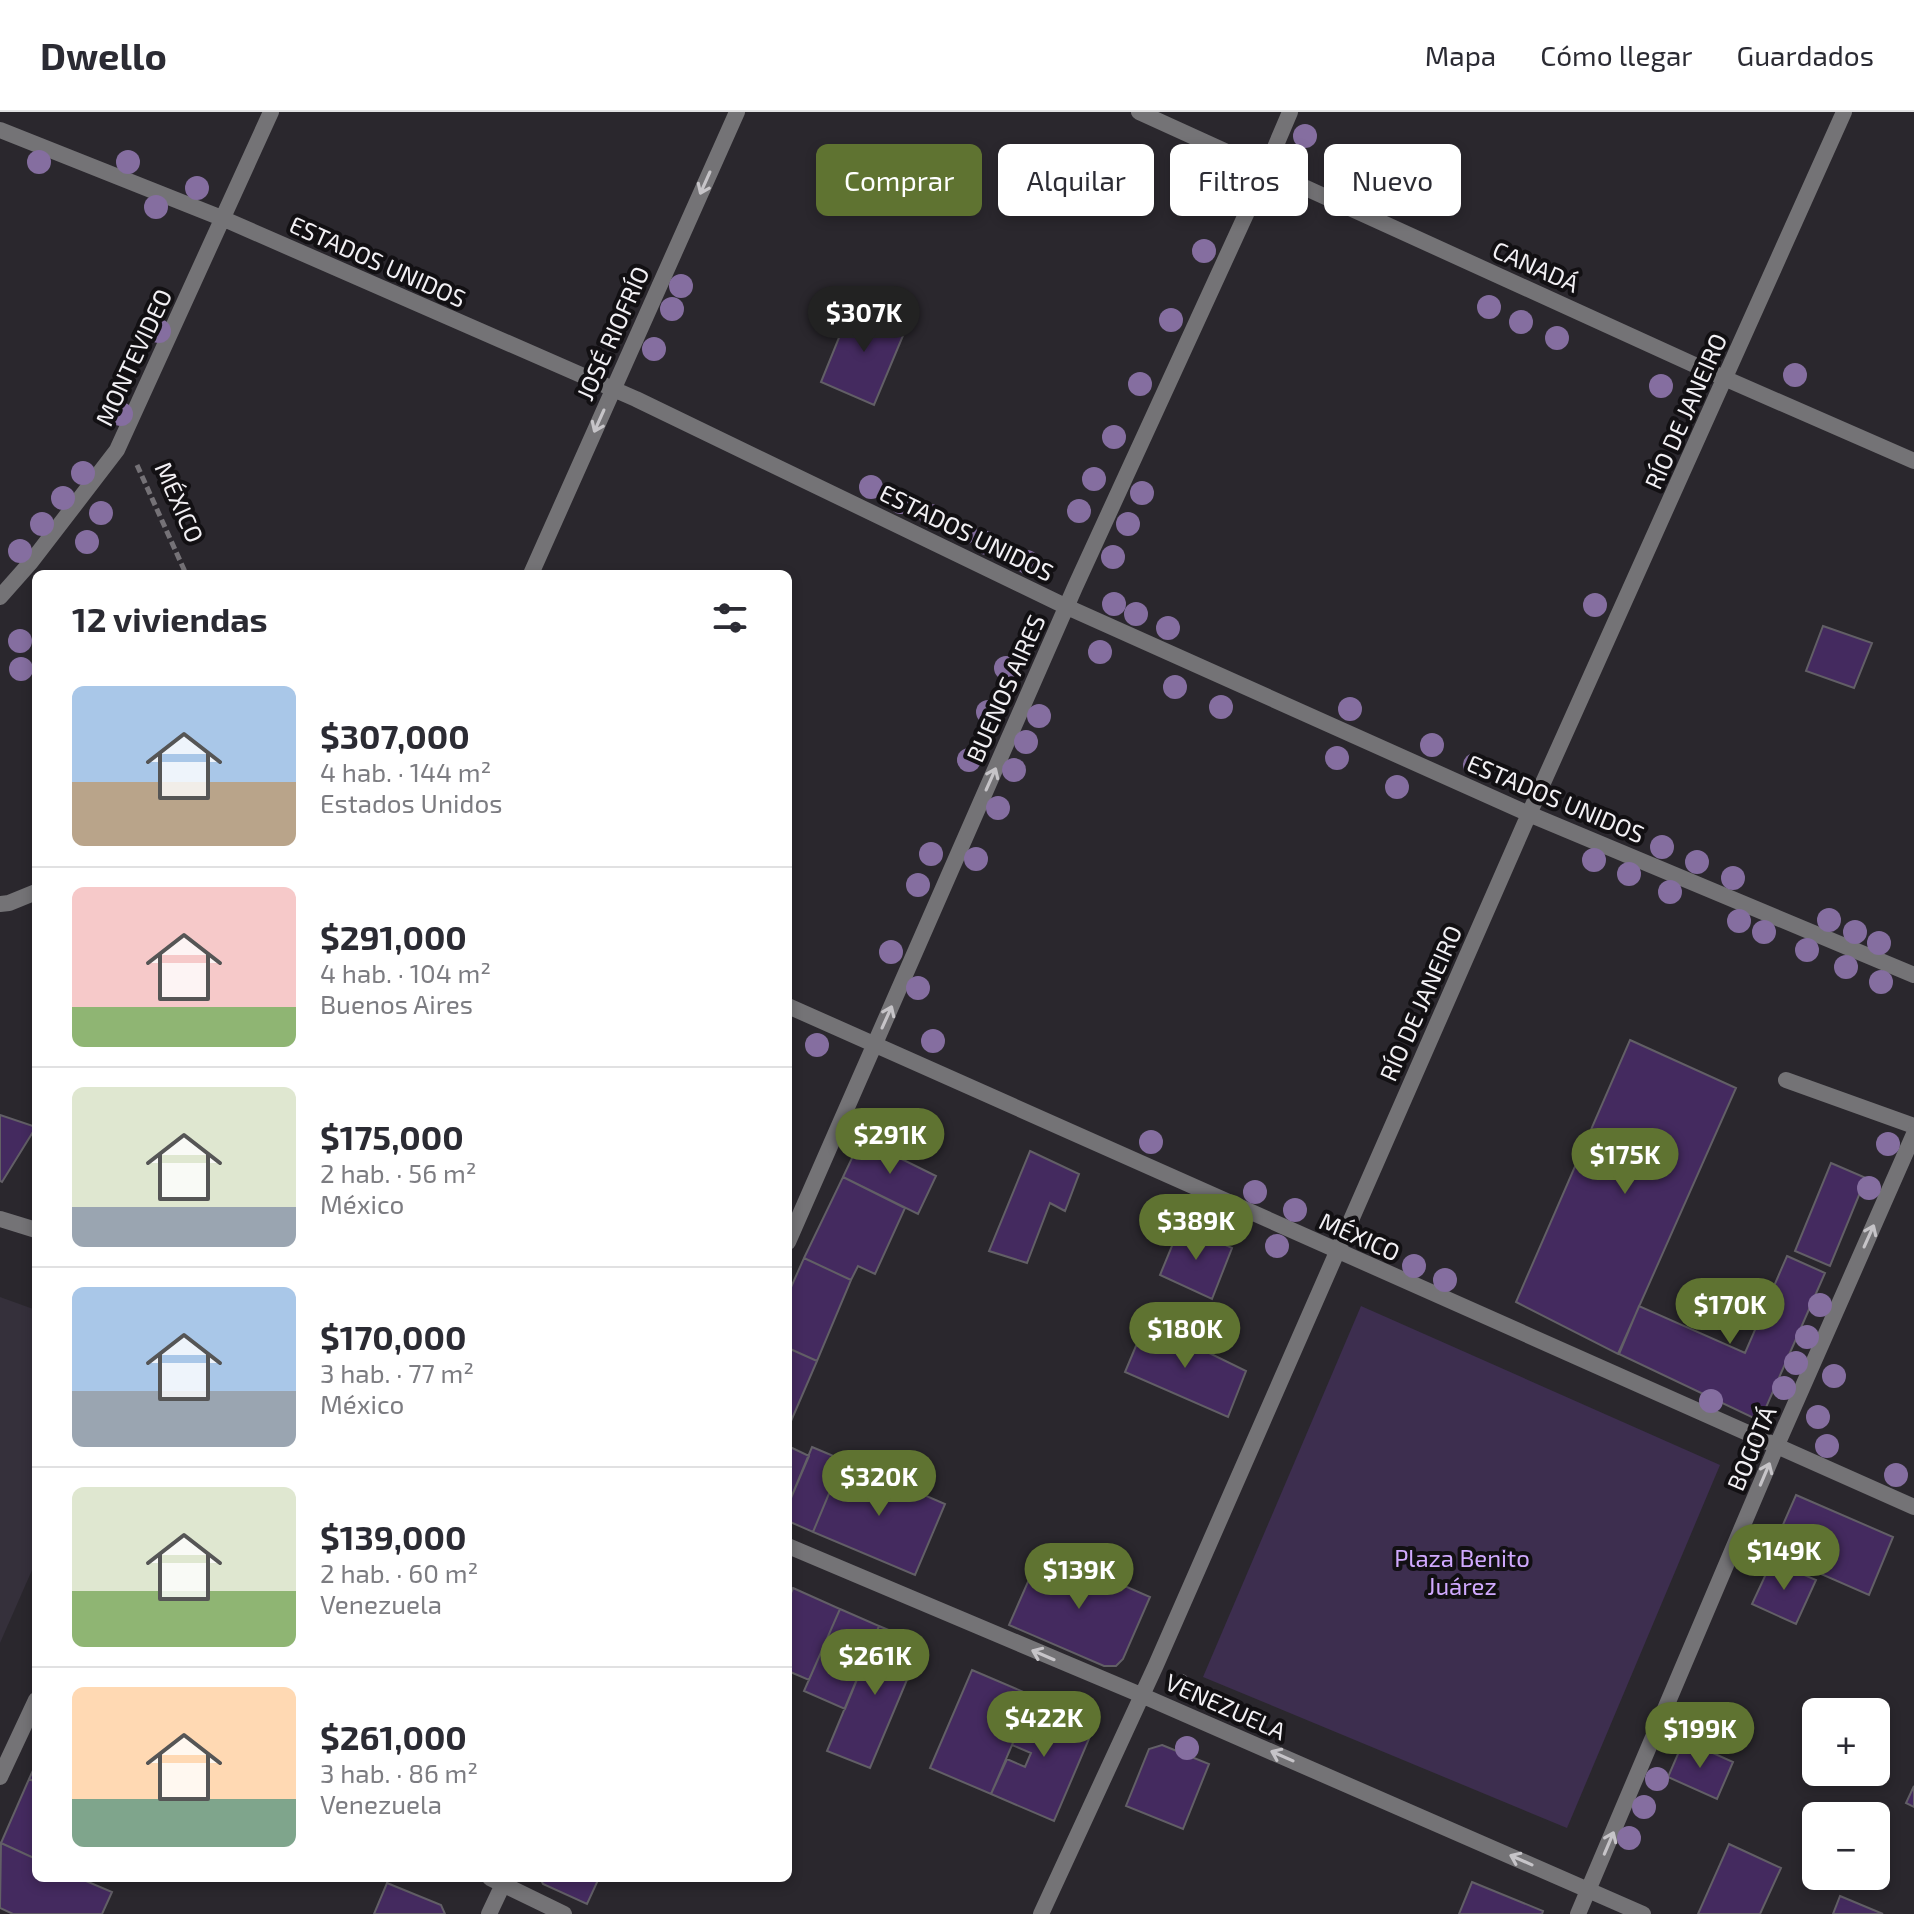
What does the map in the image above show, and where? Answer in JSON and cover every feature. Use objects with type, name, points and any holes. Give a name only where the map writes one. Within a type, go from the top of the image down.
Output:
[{"type":"street","name":"MONTEVIDEO","points":[[0,597],[31,562],[117,450],[271,112]]},
{"type":"street","name":"JOSÉ RIOFRÍO","points":[[533,570],[737,112]]},
{"type":"street","name":"CANADÁ","points":[[1139,112],[1210,144]]},
{"type":"street","name":"BUENOS AIRES","points":[[1276,144],[1290,112]]},
{"type":"street","name":"RÍO DE JANEIRO","points":[[1041,1914],[1844,112]]},
{"type":"street","name":"ESTADOS UNIDOS","points":[[0,130],[224,219],[614,390],[1067,607],[1529,814],[1914,975]]},
{"type":"street","name":"CANADÁ","points":[[1308,189],[1914,461]]},
{"type":"street","name":"BUENOS AIRES","points":[[792,1233],[1067,607],[1244,216]]},
{"type":"street","points":[[0,904],[32,894]]},
{"type":"street","name":"MÉXICO","points":[[792,1008],[1914,1507]]},
{"type":"street","points":[[1786,1080],[1914,1126]]},
{"type":"street","name":"BOGOTÁ","points":[[1578,1914],[1777,1445],[1914,1134]]},
{"type":"street","points":[[0,1219],[32,1229]]},
{"type":"street","name":"VENEZUELA","points":[[792,1548],[1141,1695],[1643,1914]]},
{"type":"street","points":[[0,1777],[32,1709]]},
{"type":"street","points":[[489,1914],[499,1882]]},
{"type":"street","points":[[504,1882],[564,1914]]},
{"type":"path","name":"MÉXICO","points":[[136,463],[184,570]]},
{"type":"shaded area","points":[[0,1297],[32,1309],[32,1570],[0,1643]]},
{"type":"green space","name":"Plaza Benito Juárez","points":[[1361,1306],[1720,1465],[1567,1828],[1203,1677]]},
{"type":"building","points":[[853,303],[907,326],[874,405],[821,382]]},
{"type":"building","points":[[1823,626],[1872,643],[1854,688],[1806,671]]},
{"type":"building","points":[[1630,1040],[1736,1088],[1618,1354],[1516,1302]]},
{"type":"building","points":[[0,1115],[32,1126],[32,1133],[0,1181]]},
{"type":"building","points":[[861,1139],[936,1176],[918,1214],[843,1177]]},
{"type":"building","points":[[1030,1151],[1079,1174],[1065,1211],[1050,1203],[1027,1263],[989,1251]]},
{"type":"building","points":[[1831,1163],[1866,1178],[1830,1266],[1795,1251]]},
{"type":"building","points":[[843,1177],[905,1208],[875,1274],[858,1266],[851,1280],[804,1258]]},
{"type":"building","points":[[1181,1224],[1232,1248],[1212,1299],[1160,1275]]},
{"type":"building","points":[[1787,1256],[1825,1273],[1760,1421],[1619,1354],[1639,1306],[1745,1353]]},
{"type":"building","points":[[804,1258],[851,1280],[817,1361],[792,1350],[792,1285]]},
{"type":"building","points":[[1146,1322],[1246,1371],[1228,1417],[1125,1372]]},
{"type":"building","points":[[792,1350],[817,1361],[792,1419]]},
{"type":"building","points":[[812,1447],[843,1460],[813,1532],[792,1523],[792,1495]]},
{"type":"building","points":[[792,1448],[809,1456],[792,1496]]},
{"type":"building","points":[[843,1460],[945,1504],[915,1575],[813,1532]]},
{"type":"building","points":[[1796,1495],[1893,1537],[1869,1595],[1771,1552]]},
{"type":"building","points":[[1042,1550],[1150,1597],[1123,1659],[1116,1666],[1104,1666],[1009,1625]]},
{"type":"building","points":[[1772,1561],[1816,1580],[1796,1624],[1752,1604]]},
{"type":"building","points":[[793,1588],[840,1609],[809,1680],[792,1673]]},
{"type":"building","points":[[840,1609],[879,1626],[845,1709],[804,1691]]},
{"type":"building","points":[[879,1626],[922,1644],[870,1768],[827,1751]]},
{"type":"building","points":[[972,1670],[1033,1696],[991,1794],[930,1768]]},
{"type":"building","points":[[1033,1696],[1084,1718],[1091,1734],[1054,1821],[991,1794],[1007,1759],[1025,1767],[1031,1753],[1012,1745]]},
{"type":"building","points":[[1684,1740],[1733,1762],[1717,1799],[1668,1777]]},
{"type":"building","points":[[1162,1745],[1209,1764],[1183,1829],[1126,1806],[1149,1749]]},
{"type":"building","points":[[29,1779],[32,1780],[32,1857],[1,1843]]},
{"type":"building","points":[[1914,1786],[1914,1807],[1906,1803]]},
{"type":"building","points":[[1,1843],[32,1857],[32,1882],[88,1882],[112,1892],[102,1914],[13,1914],[0,1908]]},
{"type":"building","points":[[1729,1844],[1781,1868],[1760,1914],[1698,1914]]},
{"type":"building","points":[[542,1882],[597,1882],[587,1904]]},
{"type":"building","points":[[1472,1882],[1543,1911],[1542,1914],[1459,1914]]},
{"type":"building","points":[[387,1883],[441,1905],[445,1914],[374,1914]]},
{"type":"building","points":[[1840,1896],[1883,1914],[1833,1914]]}]
